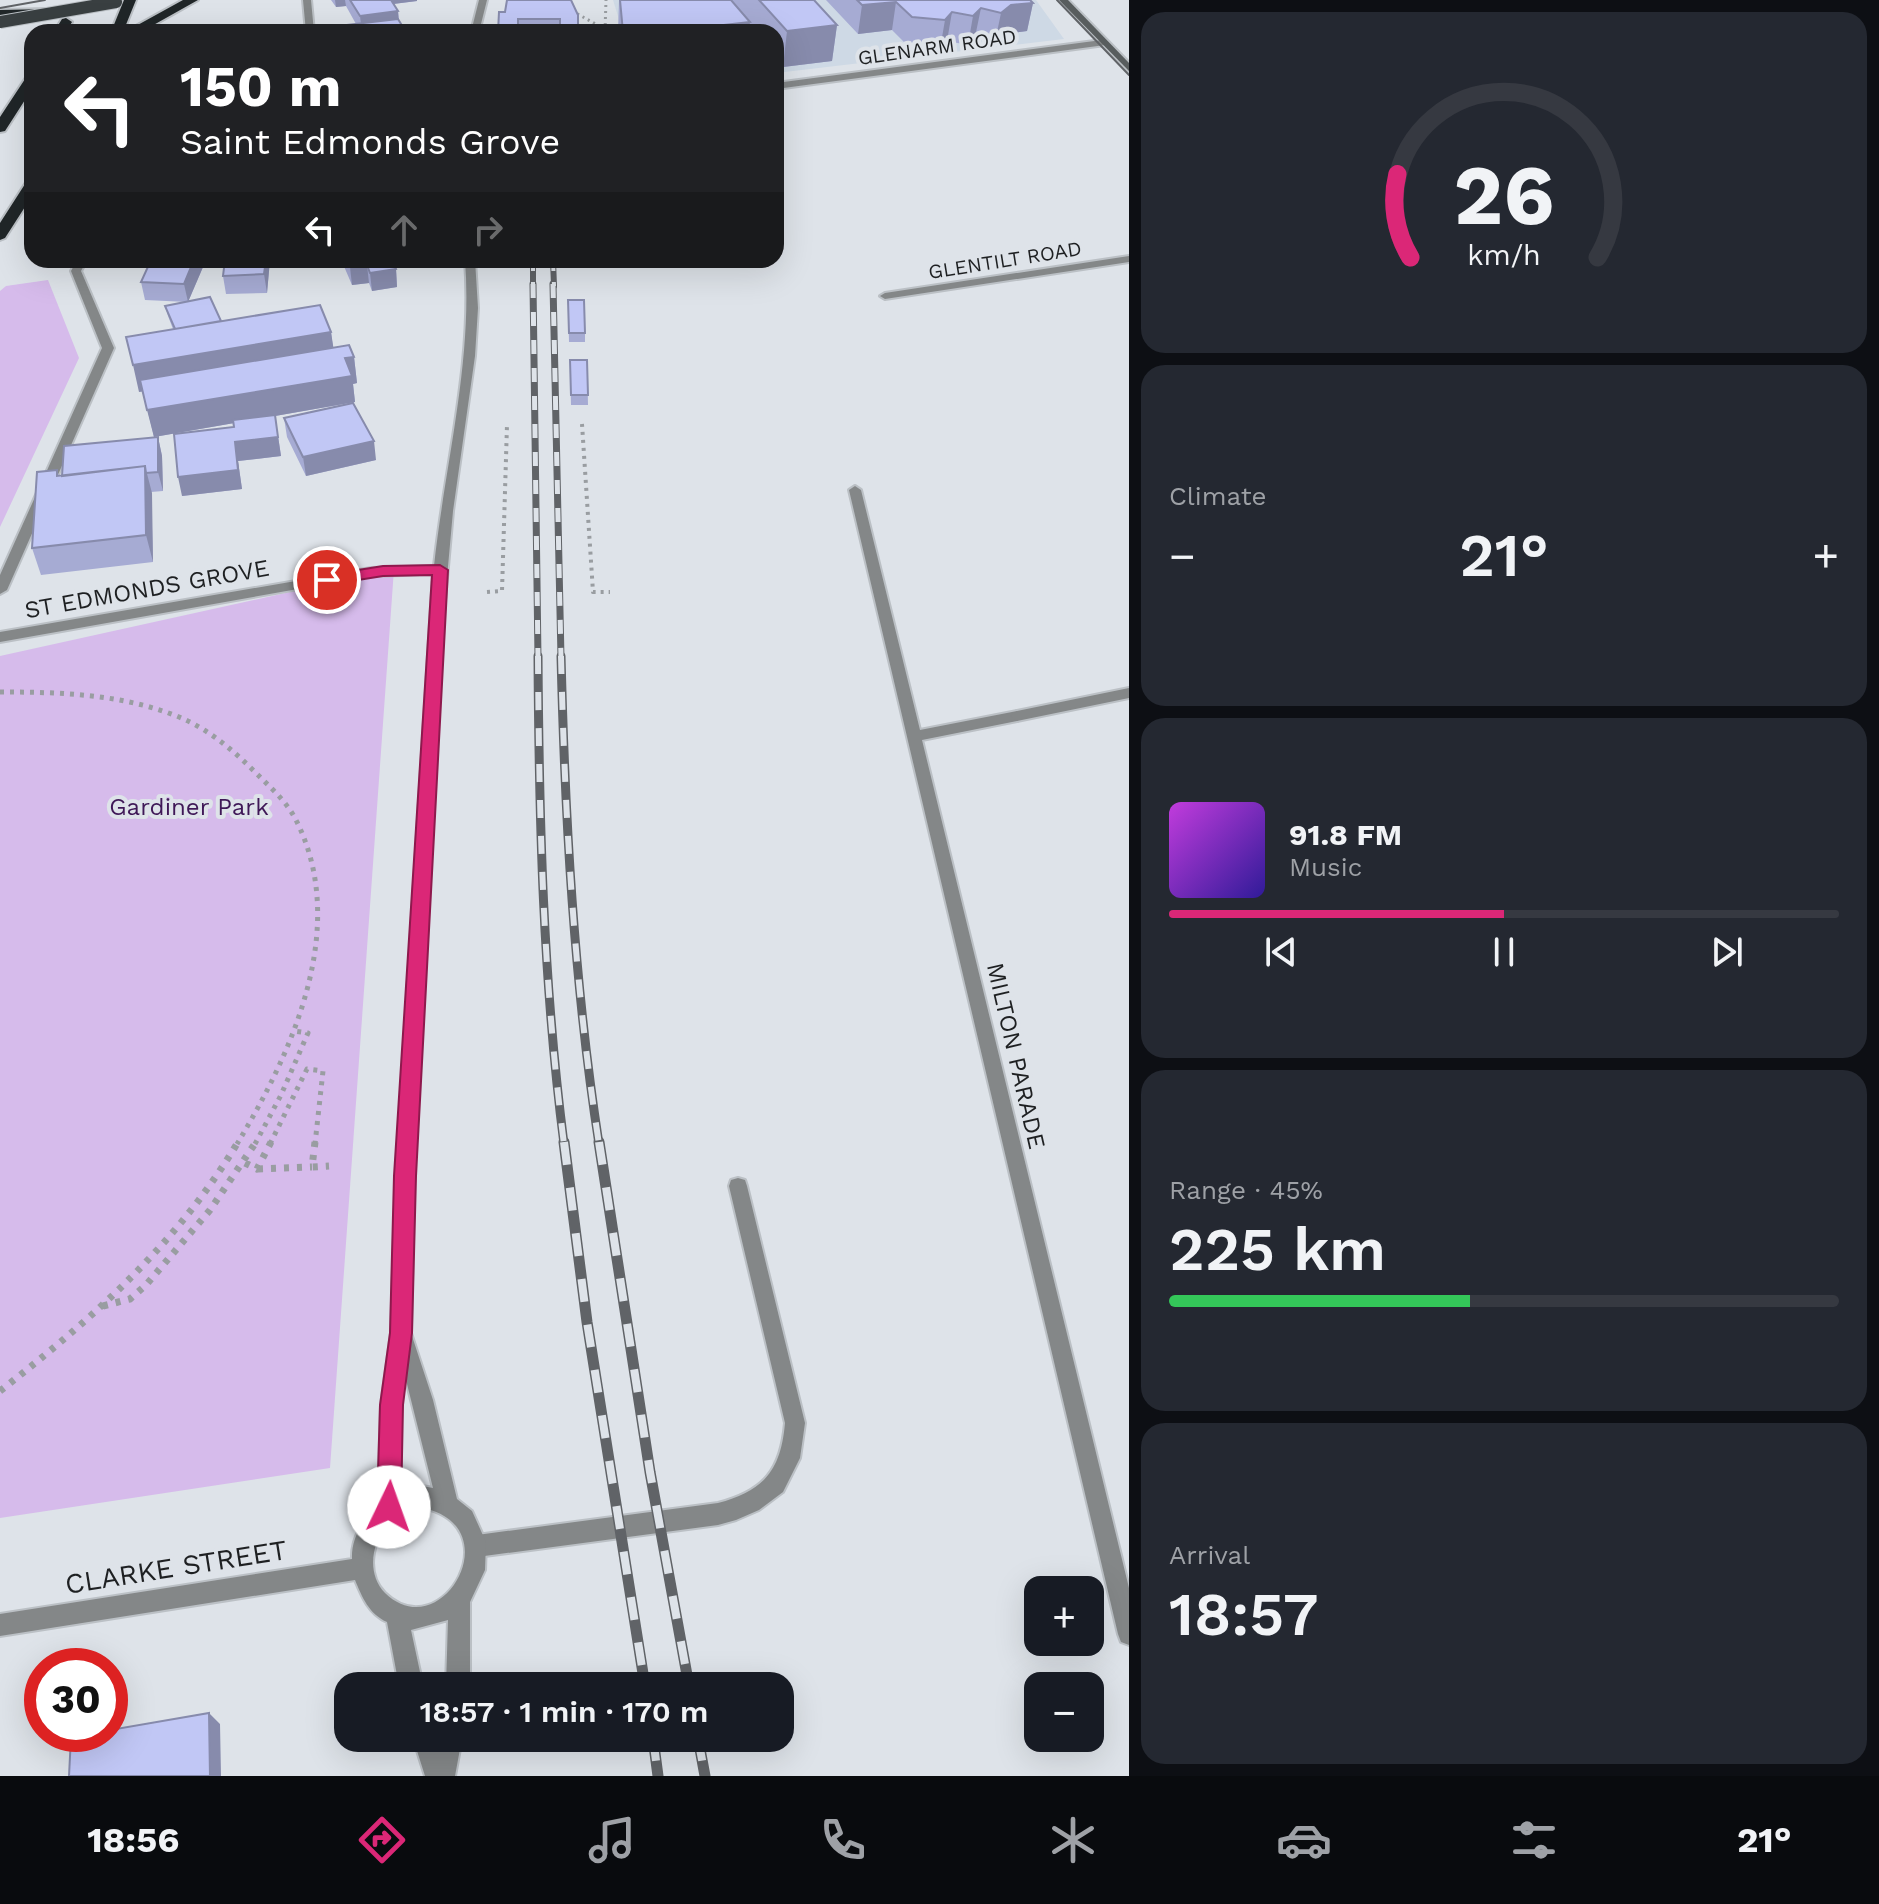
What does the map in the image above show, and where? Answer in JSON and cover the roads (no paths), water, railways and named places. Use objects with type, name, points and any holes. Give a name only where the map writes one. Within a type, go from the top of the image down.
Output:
[{"type":"highway","points":[[146,24],[192,0]]},
{"type":"highway","points":[[119,24],[123,1]]},
{"type":"highway","points":[[0,14],[50,13]]},
{"type":"highway","points":[[0,128],[24,91]]},
{"type":"highway","points":[[0,235],[24,197]]},
{"type":"main road","points":[[1063,0],[1129,68]]},
{"type":"main road","points":[[0,22],[123,1]]},
{"type":"street","points":[[307,0],[309,24]]},
{"type":"street","points":[[477,24],[483,0]]},
{"type":"street","name":"GLENARM ROAD","points":[[784,85],[1102,43]]},
{"type":"street","name":"GLENTILT ROAD","points":[[885,296],[1129,259]]},
{"type":"street","points":[[0,590],[108,348],[76,271],[78,268]]},
{"type":"street","points":[[389,1507],[391,1405],[401,1333],[405,1176],[440,570],[468,364],[472,321],[470,268]]},
{"type":"street","name":"MILTON PARADE","points":[[855,490],[1129,1634]]},
{"type":"street","name":"ST EDMONDS GROVE","points":[[0,637],[371,572],[440,570]]},
{"type":"street","points":[[915,736],[1129,693]]},
{"type":"street","points":[[477,1546],[728,1513],[755,1502],[773,1488],[790,1460],[795,1423],[738,1186]]},
{"type":"street","points":[[401,1333],[423,1400],[447,1502]]},
{"type":"street","points":[[417,1496],[447,1502],[461,1513],[477,1546],[470,1583],[459,1600],[430,1616],[413,1619],[397,1615],[384,1608],[374,1597],[362,1568],[362,1551],[367,1534],[376,1519],[389,1507],[417,1496]]},
{"type":"street","name":"CLARKE STREET","points":[[0,1625],[362,1568]]},
{"type":"street","points":[[458,1672],[459,1600]]},
{"type":"street","points":[[397,1615],[408,1672]]},
{"type":"street","points":[[431,1752],[440,1776]]},
{"type":"street","points":[[440,1776],[446,1752]]},
{"type":"tram line","points":[[0,8],[45,0]]},
{"type":"tram line","points":[[1057,0],[1129,75]]},
{"type":"railway","points":[[533,268],[533,284]]},
{"type":"railway","points":[[553,268],[554,286]]},
{"type":"railway","points":[[533,284],[538,658]]},
{"type":"railway","points":[[553,284],[561,658]]},
{"type":"railway","points":[[538,656],[544,900],[551,1022],[564,1144]]},
{"type":"railway","points":[[561,656],[572,901],[583,1023],[599,1144]]},
{"type":"railway","points":[[564,1142],[587,1322],[643,1672]]},
{"type":"railway","points":[[599,1142],[650,1472],[686,1672]]},
{"type":"railway","points":[[655,1752],[658,1776]]},
{"type":"railway","points":[[701,1752],[705,1776]]},
{"type":"park label","name":"Gardiner Park","points":[[189,807]]}]
